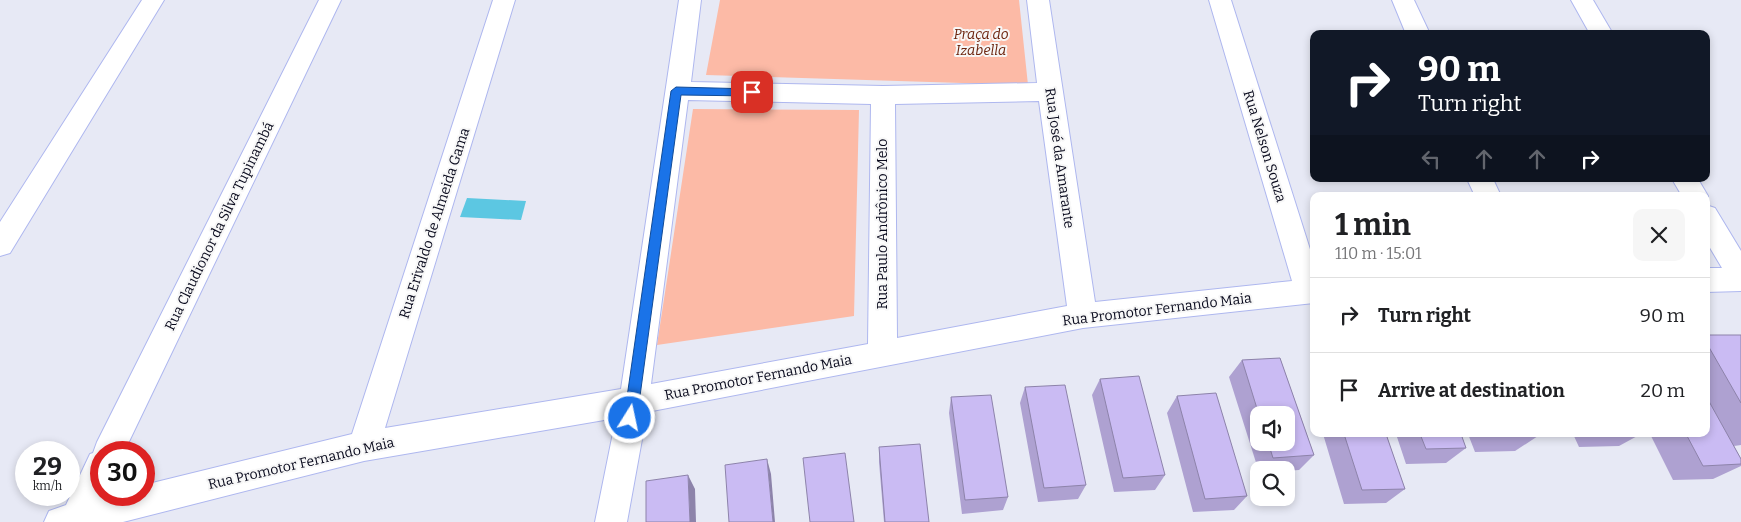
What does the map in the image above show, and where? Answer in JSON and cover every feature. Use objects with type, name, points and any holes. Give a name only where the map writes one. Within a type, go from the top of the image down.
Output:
[{"type":"street","points":[[0,245],[153,0]]},
{"type":"street","name":"Rua Claudionor da Silva Tupinambá","points":[[113,441],[330,0]]},
{"type":"street","name":"Rua Erivaldo de Almeida Gama","points":[[364,446],[504,0]]},
{"type":"street","points":[[610,522],[634,401],[690,0]]},
{"type":"street","name":"Rua José da Amarante","points":[[1038,0],[1083,316]]},
{"type":"street","name":"Rua Nelson Souza","points":[[1220,0],[1310,285]]},
{"type":"street","points":[[1403,0],[1416,30]]},
{"type":"street","points":[[1582,0],[1600,30]]},
{"type":"street","points":[[676,91],[883,95],[1050,92]]},
{"type":"street","name":"Rua Paulo Andrônico Melo","points":[[882,354],[883,95]]},
{"type":"street","points":[[1710,223],[1741,278],[1710,280]]},
{"type":"street","name":"Rua Promotor Fernando Maia","points":[[68,520],[364,446],[634,401],[1083,316],[1310,291]]},
{"type":"street","points":[[68,520],[90,483]]},
{"type":"green space","name":"Praça do Izabella","points":[[720,0],[1019,0],[1028,85],[706,75]]},
{"type":"green space","points":[[693,109],[859,110],[854,316],[657,345]]},
{"type":"water","points":[[467,198],[526,201],[521,220],[460,217]]},
{"type":"building","points":[[1710,335],[1741,335],[1741,403],[1710,349]]},
{"type":"building","points":[[1280,358],[1314,455],[1273,458],[1271,451],[1295,451],[1295,406],[1256,406],[1242,360]]},
{"type":"building","points":[[1139,376],[1165,475],[1123,478],[1100,379]]},
{"type":"building","points":[[1065,385],[1086,485],[1044,488],[1025,387]]},
{"type":"building","points":[[1216,393],[1247,496],[1205,499],[1177,396]]},
{"type":"building","points":[[991,395],[1008,497],[965,500],[951,397]]},
{"type":"building","points":[[1710,403],[1741,459],[1741,464],[1703,466],[1688,437],[1710,437]]},
{"type":"building","points":[[1345,437],[1387,437],[1405,489],[1362,490]]},
{"type":"building","points":[[1421,437],[1462,437],[1466,448],[1426,449]]},
{"type":"building","points":[[920,444],[929,522],[885,522],[879,447]]},
{"type":"building","points":[[845,453],[854,522],[810,522],[803,458]]},
{"type":"building","points":[[767,459],[773,522],[729,522],[725,465]]},
{"type":"building","points":[[688,475],[690,522],[646,522],[646,481]]},
{"type":"route","points":[[630,418],[634,401],[676,91],[752,92]]}]
